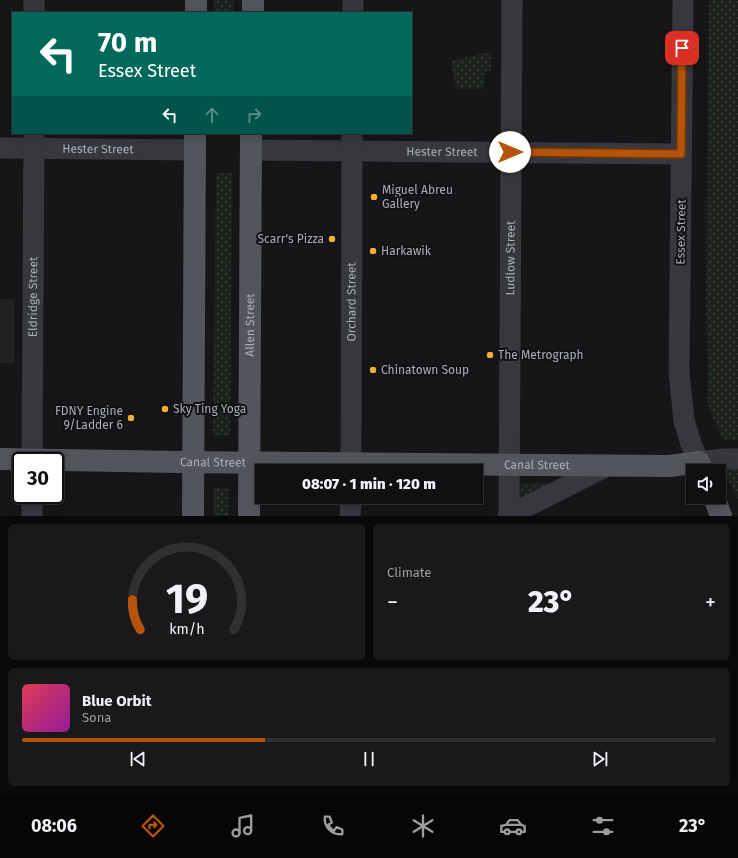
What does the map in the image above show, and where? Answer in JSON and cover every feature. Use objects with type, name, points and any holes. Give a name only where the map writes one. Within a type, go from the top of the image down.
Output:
[{"type":"main road","points":[[196,0],[196,12]]},
{"type":"main road","points":[[253,0],[253,12]]},
{"type":"main road","points":[[193,516],[195,141]]},
{"type":"main road","name":"Allen Street","points":[[249,516],[248,462],[251,141]]},
{"type":"main road","name":"Canal Street","points":[[0,459],[12,459]]},
{"type":"main road","name":"Canal Street","points":[[64,460],[248,462],[289,464]]},
{"type":"main road","name":"Canal Street","points":[[483,465],[686,466]]},
{"type":"main road","points":[[717,504],[721,516]]},
{"type":"street","points":[[34,0],[34,12]]},
{"type":"street","points":[[353,0],[353,12]]},
{"type":"street","name":"Ludlow Street","points":[[509,516],[512,0]]},
{"type":"street","name":"Essex Street","points":[[683,0],[679,372],[684,420],[691,444],[700,464]]},
{"type":"street","name":"Hester Street","points":[[0,148],[34,140],[195,141]]},
{"type":"street","name":"Eldridge Street","points":[[32,452],[34,140]]},
{"type":"street","name":"Hester Street","points":[[251,141],[352,142],[510,152],[681,154]]},
{"type":"street","name":"Orchard Street","points":[[351,464],[352,142]]},
{"type":"street","name":"Canal Street","points":[[708,464],[724,459],[738,459]]},
{"type":"street","points":[[509,516],[609,465]]},
{"type":"street","points":[[32,504],[32,516]]},
{"type":"street","points":[[350,504],[350,516]]},
{"type":"shaded area","points":[[214,0],[234,0],[234,12],[214,12]]},
{"type":"shaded area","points":[[709,0],[738,0],[738,440],[723,440],[707,403],[708,375],[706,303]]},
{"type":"shaded area","points":[[484,53],[491,54],[491,71],[485,71],[484,89],[456,89],[451,61]]},
{"type":"shaded area","points":[[216,173],[232,173],[230,436],[213,436]]},
{"type":"shaded area","points":[[0,299],[14,299],[14,363],[0,363]]},
{"type":"shaded area","points":[[731,469],[738,469],[738,499],[726,475],[727,471]]},
{"type":"shaded area","points":[[518,483],[550,483],[517,502]]},
{"type":"shaded area","points":[[214,488],[229,488],[229,516],[214,516]]},
{"type":"place","name":"Miguel Abreu Gallery","points":[[374,197]]},
{"type":"place","name":"Scarr's Pizza","points":[[332,239]]},
{"type":"place","name":"Harkawik","points":[[373,251]]},
{"type":"place","name":"The Metrograph","points":[[490,355]]},
{"type":"place","name":"Chinatown Soup","points":[[373,370]]},
{"type":"place","name":"Sky Ting Yoga","points":[[165,409]]},
{"type":"place","name":"FDNY Engine 9/Ladder 6","points":[[131,418]]},
{"type":"route","points":[[510,152],[681,154],[682,48]]}]
